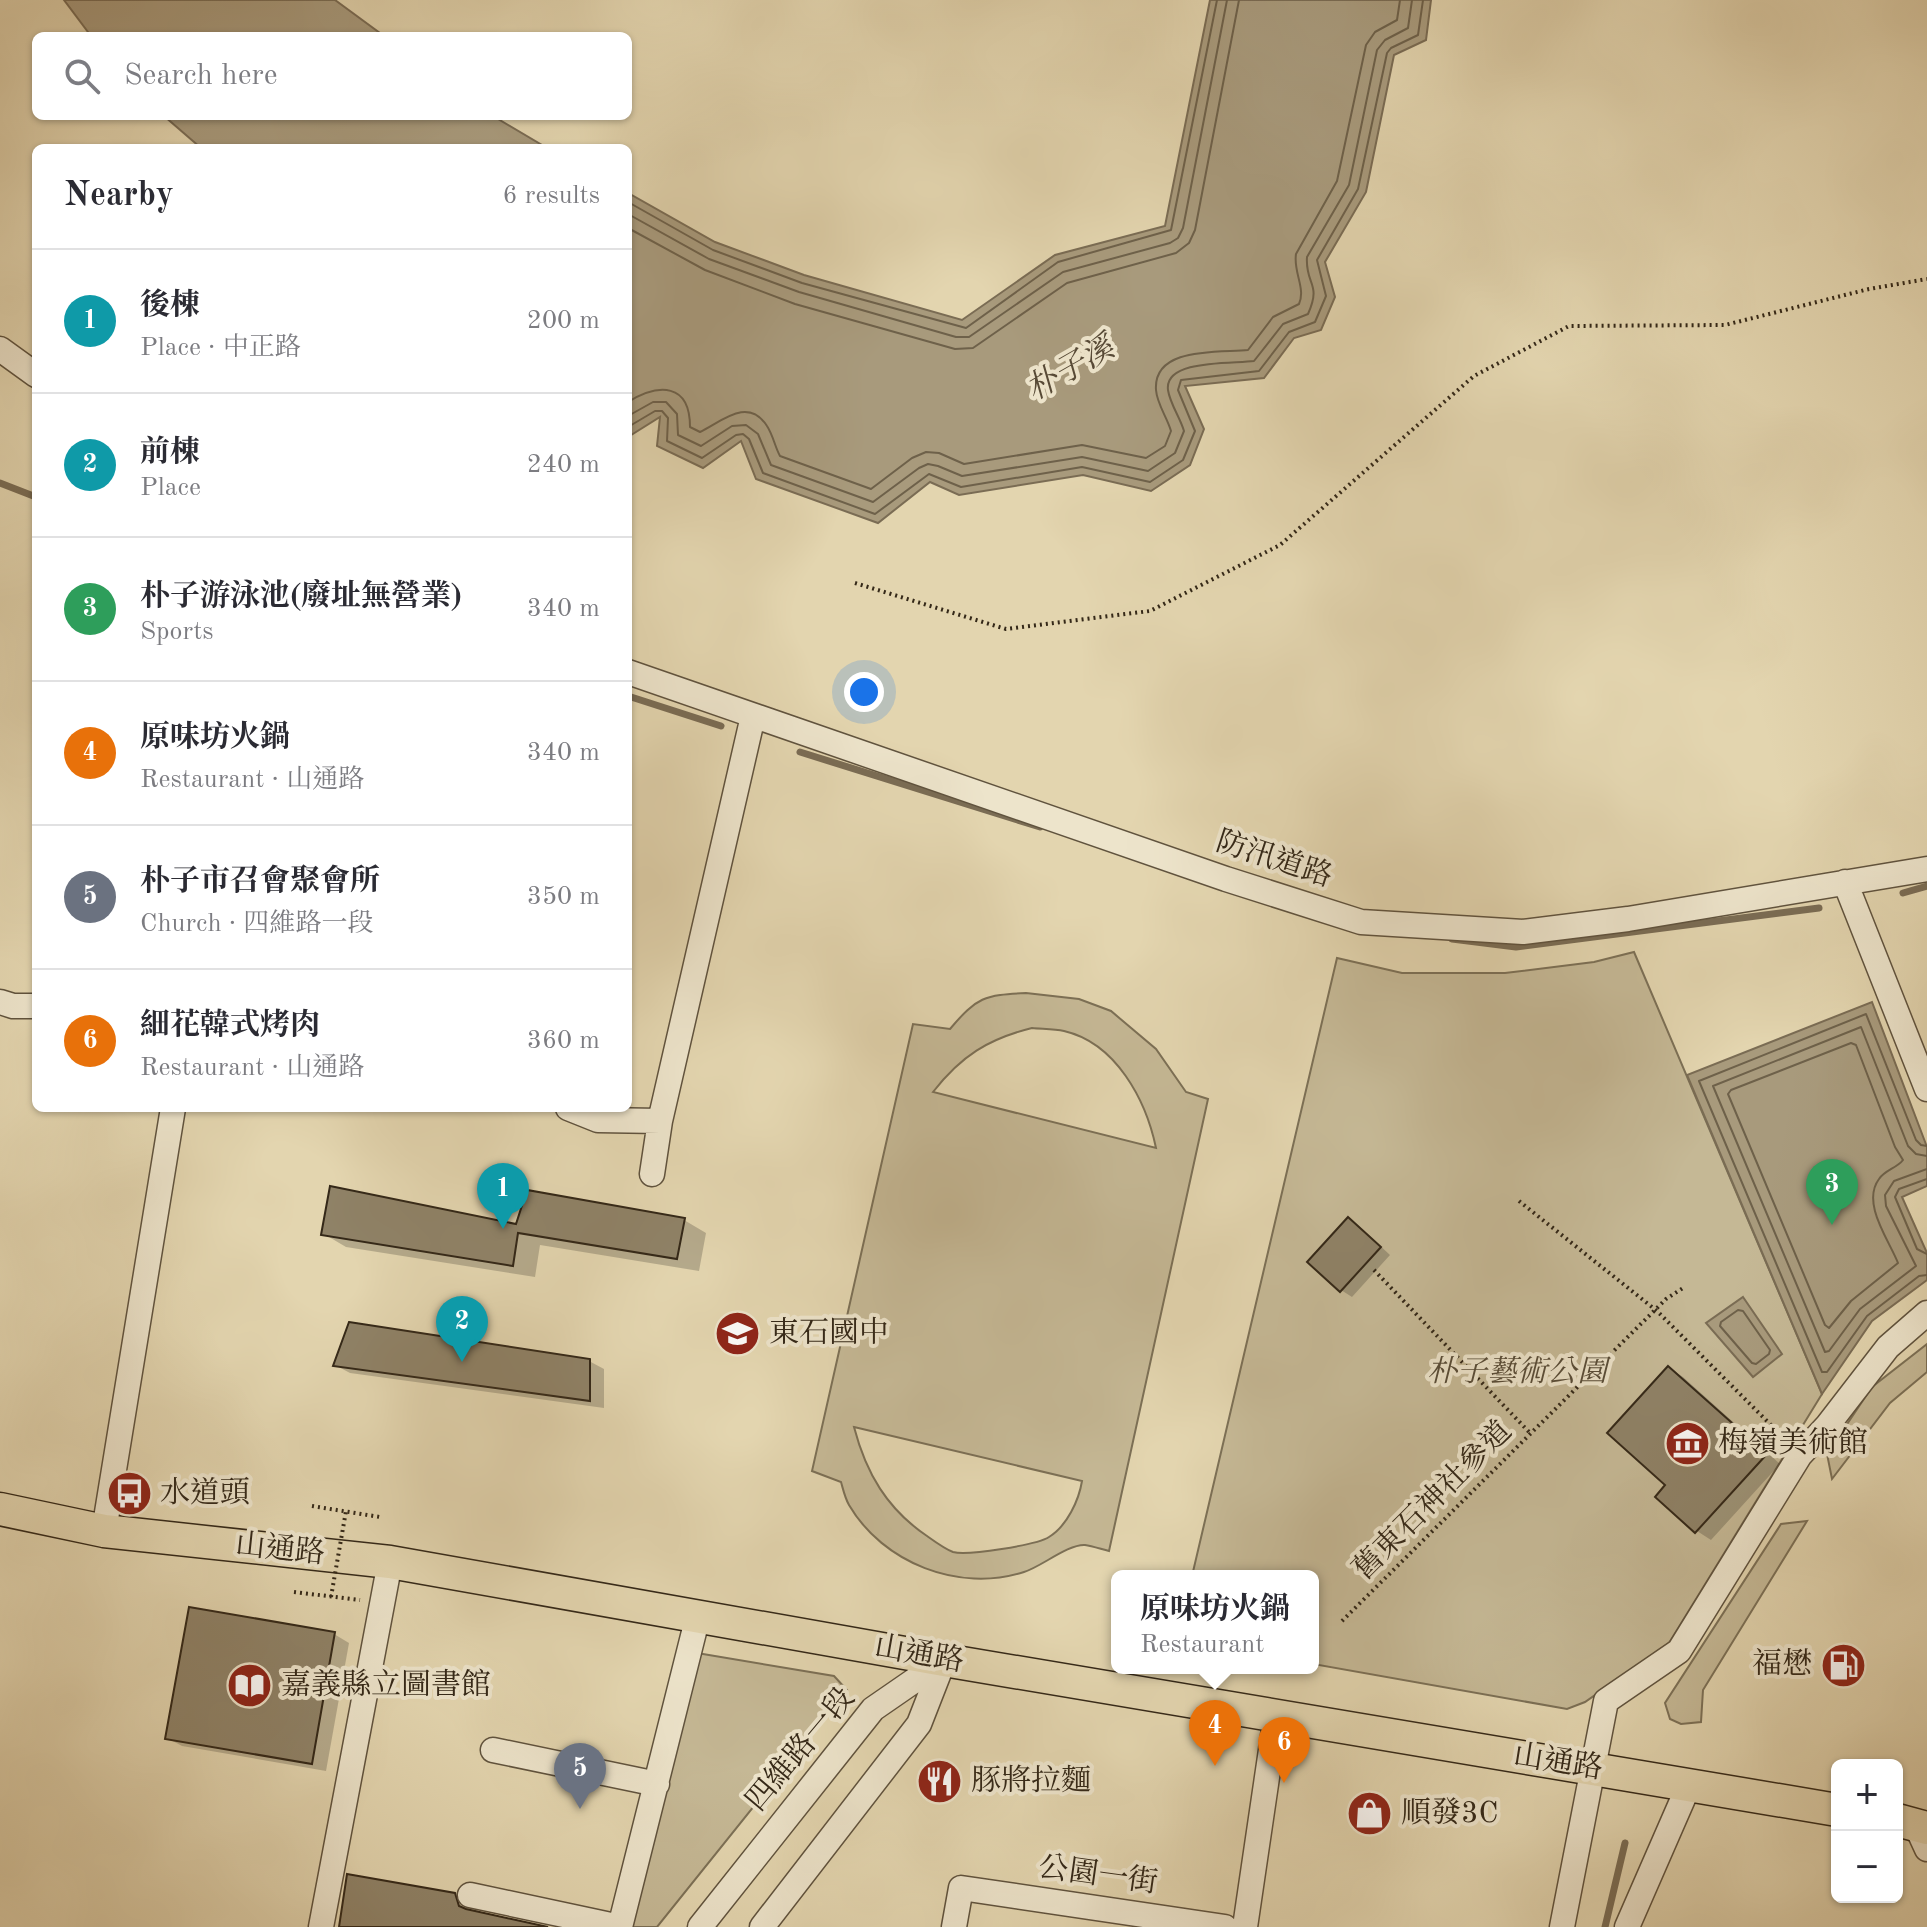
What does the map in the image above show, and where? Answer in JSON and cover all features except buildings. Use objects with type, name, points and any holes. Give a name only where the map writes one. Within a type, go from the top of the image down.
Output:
[{"type":"main road","name":"山通路","points":[[0,1509],[104,1531],[390,1562],[944,1660],[1831,1809]]},
{"type":"street","points":[[0,349],[32,372]]},
{"type":"street","name":"防汛道路","points":[[632,673],[1226,879],[1361,922],[1523,932],[1628,919],[1927,869]]},
{"type":"street","points":[[652,1174],[660,1121],[753,716]]},
{"type":"street","points":[[1845,882],[1927,1089]]},
{"type":"street","points":[[0,1002],[32,1006]]},
{"type":"street","points":[[104,1531],[172,1112]]},
{"type":"street","points":[[578,1112],[598,1120],[660,1121]]},
{"type":"street","points":[[1562,1927],[1606,1701],[1679,1651],[1800,1455],[1827,1426],[1888,1347],[1927,1313]]},
{"type":"street","points":[[321,1927],[390,1562]]},
{"type":"street","points":[[470,1895],[620,1927],[698,1616]]},
{"type":"street","points":[[762,1927],[919,1724],[944,1660]]},
{"type":"street","name":"四維路一段","points":[[700,1927],[873,1709],[944,1660]]},
{"type":"street","points":[[1245,1927],[1276,1716]]},
{"type":"street","points":[[493,1750],[657,1784]]},
{"type":"street","points":[[1627,1927],[1689,1785]]},
{"type":"street","name":"公園一街","points":[[954,1927],[961,1888],[1225,1927]]},
{"type":"path","points":[[855,583],[1006,629],[1150,611],[1280,545],[1474,376],[1569,326],[1725,325],[1869,289],[1927,279]]},
{"type":"path","points":[[1519,1201],[1657,1311],[1800,1455]]},
{"type":"path","points":[[1374,1270],[1531,1434]]},
{"type":"path","name":"舊東石神社參道","points":[[1342,1621],[1666,1299],[1683,1288]]},
{"type":"path","points":[[312,1506],[380,1517]]},
{"type":"path","points":[[331,1597],[346,1511]]},
{"type":"path","points":[[294,1592],[361,1600]]},
{"type":"green space","name":"朴子藝術公園","points":[[1634,952],[1822,1394],[1669,1643],[1585,1702],[1567,1709],[1319,1665],[1319,1570],[1193,1570],[1337,958],[1402,973],[1505,973],[1594,962]]},
{"type":"green space","points":[[1012,994],[1079,999],[1111,1011],[1156,1049],[1186,1092],[1208,1099],[1109,1551],[1088,1545],[1078,1546],[1024,1572],[999,1578],[974,1579],[925,1568],[902,1557],[864,1525],[849,1505],[841,1482],[812,1471],[913,1024],[950,1029],[967,1010],[982,1000]],"holes":[[[1032,1028],[1064,1031],[1082,1038],[1113,1061],[1126,1076],[1145,1111],[1156,1148],[933,1092],[954,1068],[976,1051]],[[854,1427],[1082,1481],[1067,1519],[1049,1537],[1002,1549],[953,1552],[913,1525],[889,1502],[872,1475]]]},
{"type":"green space","points":[[1927,1344],[1927,1372],[1890,1403],[1832,1479],[1827,1454],[1872,1387]]},
{"type":"green space","points":[[1807,1521],[1703,1690],[1701,1722],[1681,1724],[1670,1719],[1665,1703],[1781,1524]]},
{"type":"green space","points":[[697,1653],[834,1676],[847,1690],[657,1927],[629,1927]]},
{"type":"water","points":[[64,0],[335,0],[379,32],[88,32]]},
{"type":"water","name":"朴子溪","points":[[1210,0],[1431,0],[1426,40],[1394,55],[1366,192],[1325,262],[1335,297],[1321,330],[1294,338],[1264,378],[1185,386],[1204,429],[1190,465],[1151,491],[1083,475],[959,495],[930,482],[878,523],[756,479],[741,441],[703,468],[657,446],[660,417],[632,434],[632,195],[715,242],[804,275],[962,320],[1055,255],[1165,226]]},
{"type":"water","points":[[169,120],[500,120],[540,144],[196,144]]},
{"type":"water","points":[[1872,1002],[1927,1147],[1927,1186],[1902,1197],[1927,1253],[1927,1280],[1872,1321],[1822,1394],[1687,1075]]},
{"type":"water","points":[[1743,1297],[1782,1354],[1753,1377],[1706,1323]]},
{"type":"waterway","points":[[0,483],[32,495]]},
{"type":"waterway","points":[[632,697],[721,726]]},
{"type":"waterway","points":[[800,752],[1040,827]]},
{"type":"waterway","points":[[1903,893],[1927,886]]},
{"type":"waterway","points":[[1452,939],[1516,947],[1819,908]]},
{"type":"waterway","points":[[1605,1927],[1625,1843]]},
{"type":"place","name":"朴子游泳池(廢址無營業)","points":[[1832,1225]]},
{"type":"place","name":"後棟","points":[[503,1229]]},
{"type":"place","name":"東石國中","points":[[738,1334]]},
{"type":"place","name":"前棟","points":[[462,1362]]},
{"type":"place","name":"梅嶺美術館","points":[[1687,1444]]},
{"type":"place","name":"水道頭","points":[[129,1494]]},
{"type":"place","name":"福懋","points":[[1843,1665]]},
{"type":"place","name":"嘉義縣立圖書館","points":[[250,1686]]},
{"type":"place","name":"原味坊火鍋","points":[[1215,1766]]},
{"type":"place","name":"豚將拉麵","points":[[940,1782]]},
{"type":"place","name":"細花韓式烤肉","points":[[1284,1783]]},
{"type":"place","name":"朴子市召會聚會所","points":[[580,1809]]},
{"type":"place","name":"順發3C","points":[[1370,1814]]}]
